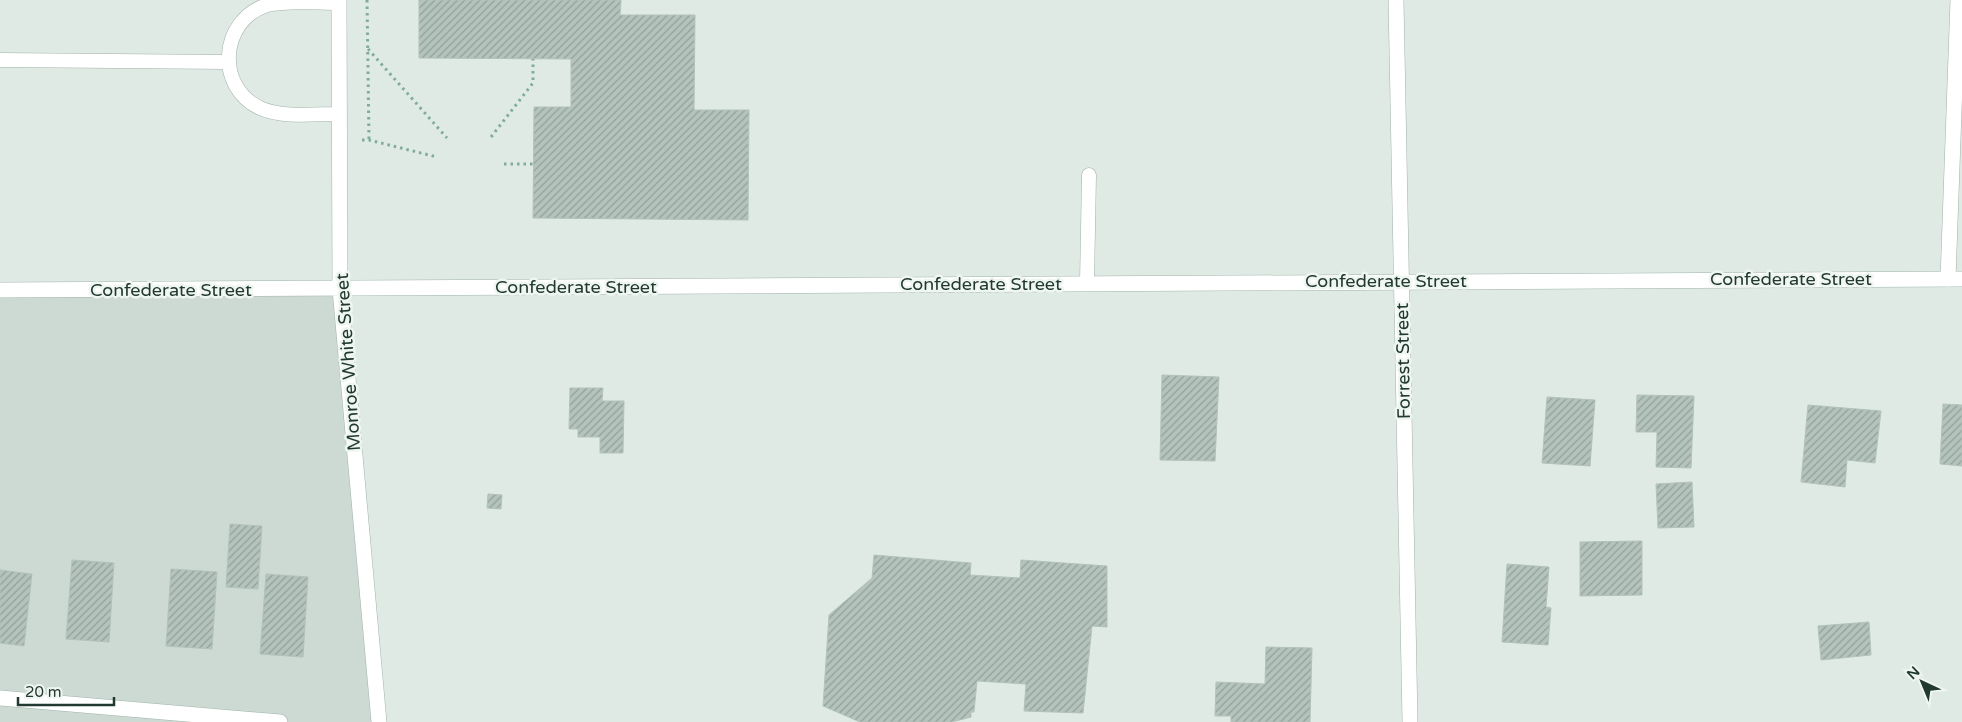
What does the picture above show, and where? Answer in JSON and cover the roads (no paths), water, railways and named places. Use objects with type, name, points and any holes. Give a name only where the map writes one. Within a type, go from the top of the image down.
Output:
[{"type":"street","name":"Forrest Street","points":[[1396,0],[1410,722]]},
{"type":"street","points":[[1955,279],[1958,0]]},
{"type":"street","name":"Monroe White Street","points":[[339,2],[340,289],[379,722]]},
{"type":"street","name":"Confederate Street","points":[[0,290],[1955,279]]},
{"type":"street","points":[[0,698],[280,722]]},
{"type":"lane","points":[[339,2],[283,2],[268,4],[254,10],[234,32],[229,46],[228,62],[231,76],[238,90],[248,101],[261,109],[277,113],[339,114]]},
{"type":"lane","points":[[0,60],[228,62]]},
{"type":"lane","points":[[1087,283],[1089,175]]}]
